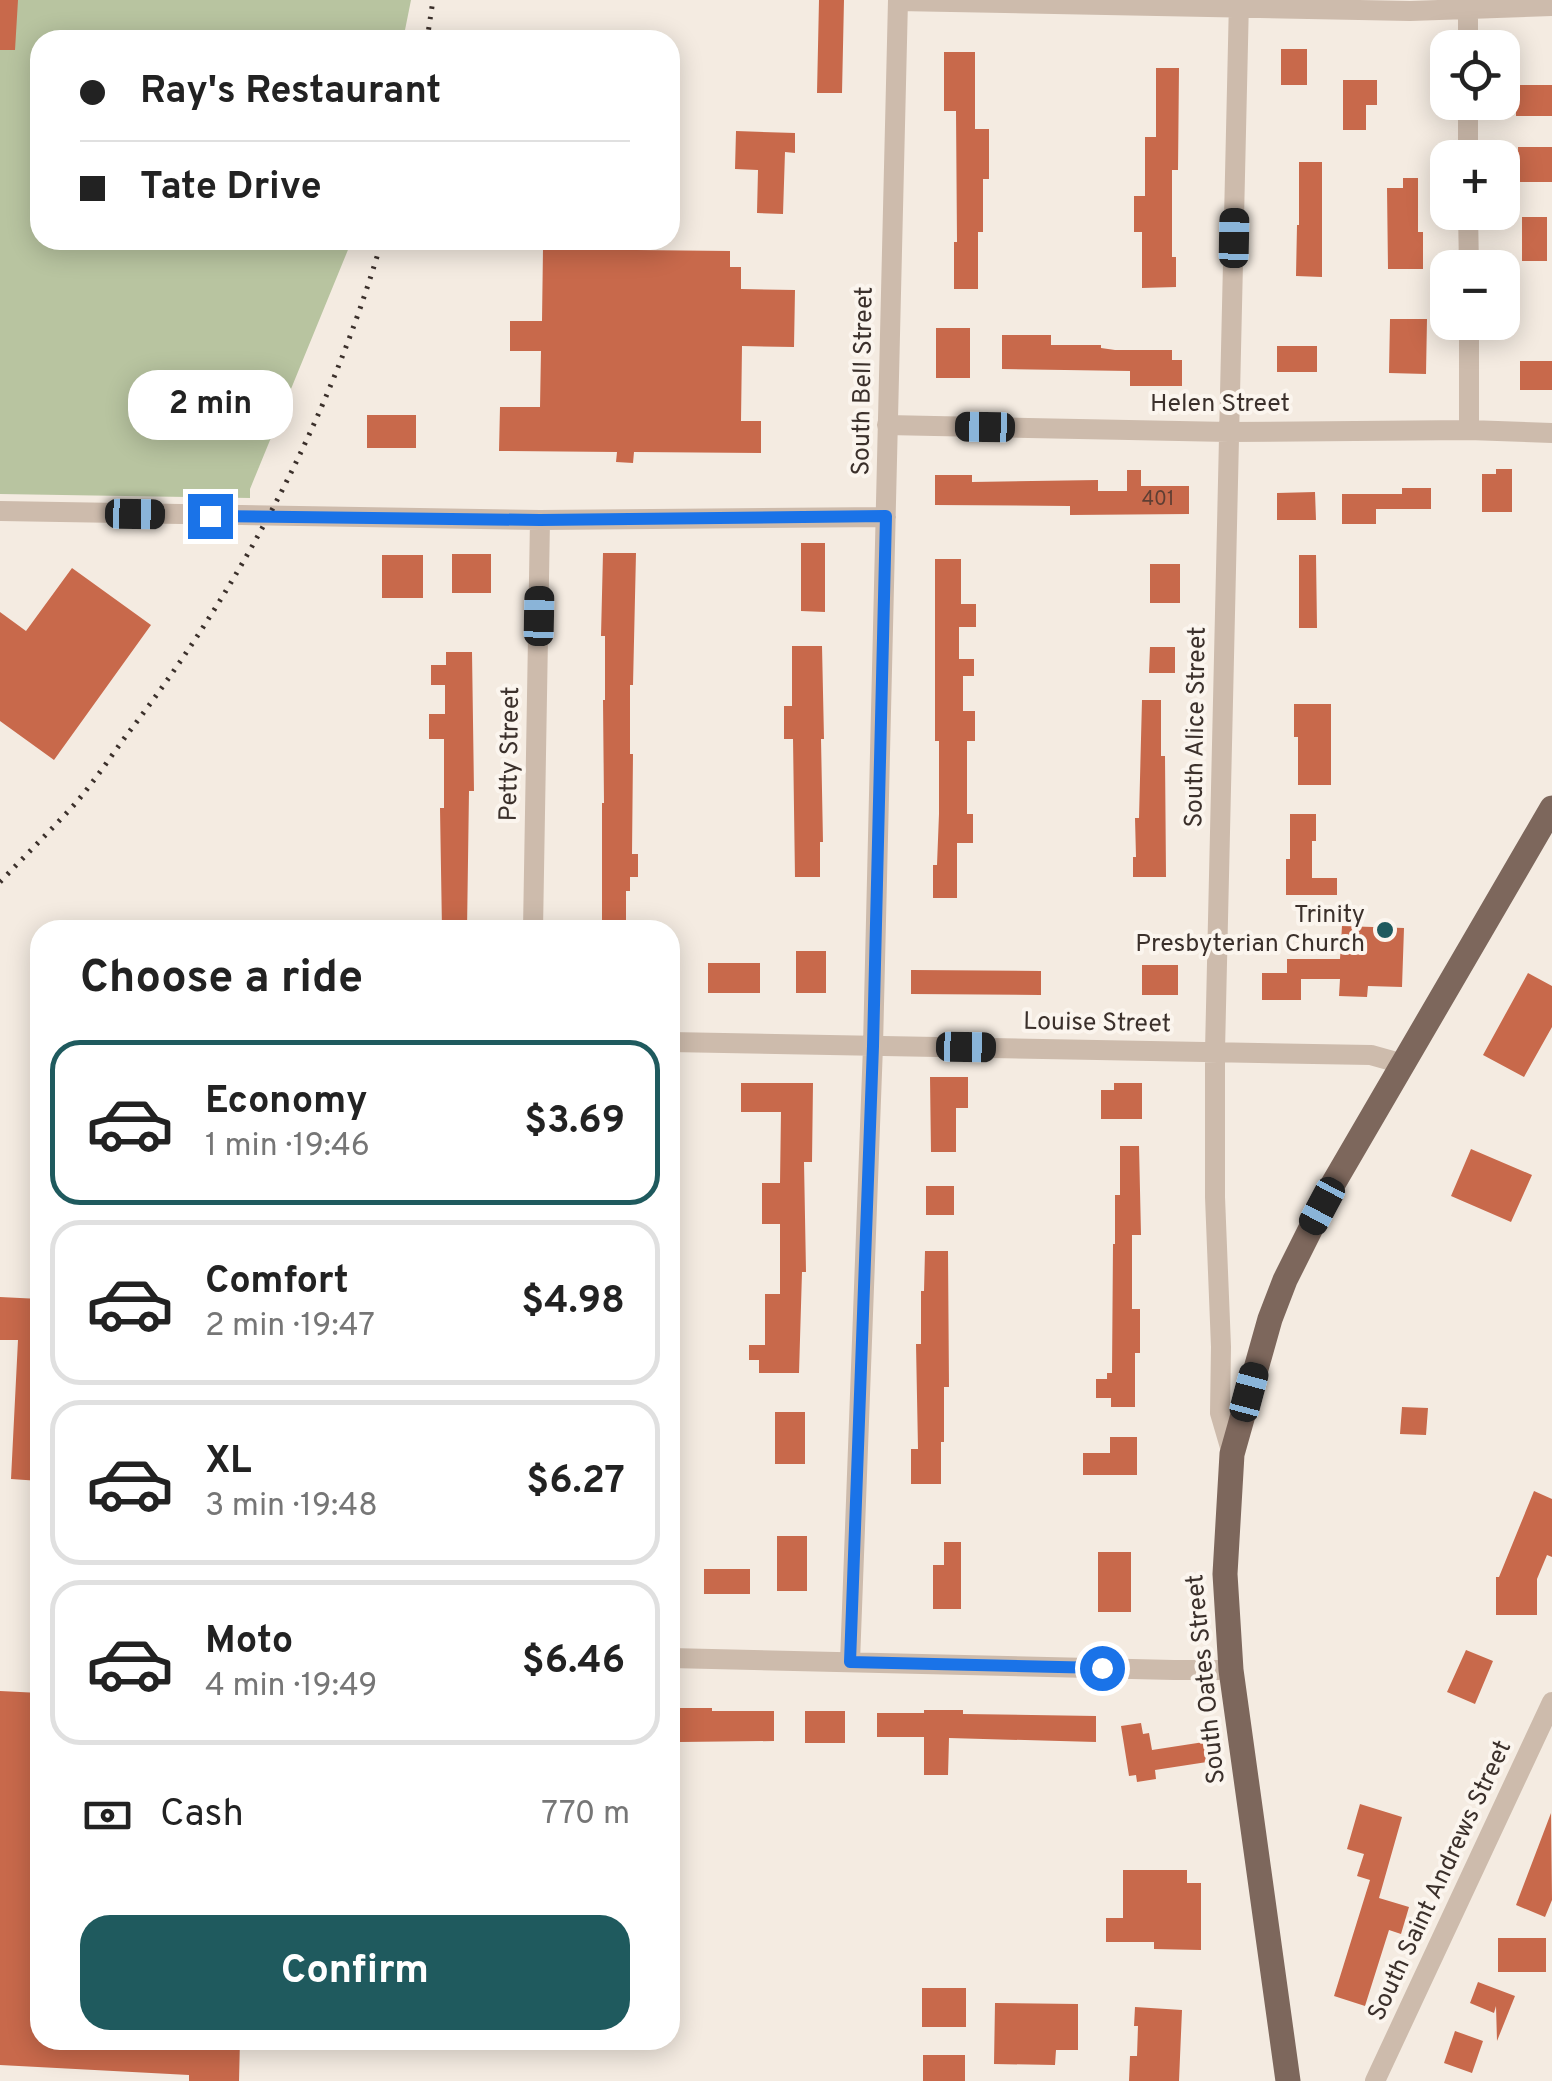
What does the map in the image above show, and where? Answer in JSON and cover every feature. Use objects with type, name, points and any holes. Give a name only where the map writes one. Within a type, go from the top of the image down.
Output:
[{"type":"main road","name":"South Oates Street","points":[[1288,2081],[1231,1670],[1224,1574],[1232,1454],[1266,1332],[1285,1280],[1333,1184],[1552,808]]},
{"type":"street","points":[[898,1],[1239,3],[1468,10],[1552,6]]},
{"type":"street","name":"South Bell Street","points":[[850,1662],[873,1046],[898,1]]},
{"type":"street","name":"South Alice Street","points":[[1232,1454],[1220,1412],[1215,1051],[1239,3]]},
{"type":"street","points":[[1468,10],[1468,30]]},
{"type":"street","points":[[1469,340],[1469,430]]},
{"type":"street","name":"Helen Street","points":[[887,425],[1552,434]]},
{"type":"street","points":[[0,511],[540,520],[886,516]]},
{"type":"street","name":"Petty Street","points":[[533,920],[540,520]]},
{"type":"street","name":"Louise Street","points":[[680,1042],[1371,1055],[1403,1064]]},
{"type":"street","points":[[680,1658],[1231,1670]]},
{"type":"street","name":"South Saint Andrews Street","points":[[1375,2081],[1552,1702]]},
{"type":"green space","points":[[0,0],[411,0],[405,30],[30,30],[30,250],[348,250],[250,489],[250,498],[0,494]]},
{"type":"building","points":[[0,0],[18,0],[15,50],[0,50]]},
{"type":"building","points":[[819,0],[844,0],[842,93],[817,93]]},
{"type":"building","points":[[1281,49],[1307,49],[1307,85],[1281,85]]},
{"type":"building","points":[[944,52],[975,52],[975,129],[989,129],[989,179],[983,179],[983,232],[978,232],[978,289],[954,289],[956,111],[944,111]]},
{"type":"building","points":[[1156,68],[1179,68],[1178,170],[1172,170],[1176,287],[1142,288],[1142,232],[1134,232],[1134,196],[1145,196],[1145,137],[1156,137]]},
{"type":"building","points":[[1343,80],[1377,80],[1377,105],[1366,105],[1366,130],[1343,130]]},
{"type":"building","points":[[1520,85],[1552,85],[1552,116],[1520,116]]},
{"type":"building","points":[[736,131],[795,133],[795,153],[785,152],[783,214],[757,213],[758,170],[735,169]]},
{"type":"building","points":[[1520,147],[1552,147],[1552,182],[1520,182]]},
{"type":"building","points":[[1299,162],[1322,162],[1322,277],[1296,276]]},
{"type":"building","points":[[1403,178],[1418,178],[1423,269],[1388,269],[1387,188],[1403,188]]},
{"type":"building","points":[[1522,217],[1547,217],[1547,261],[1522,261]]},
{"type":"building","points":[[543,250],[730,251],[730,267],[741,267],[741,289],[795,290],[794,347],[742,346],[741,421],[761,421],[761,453],[634,452],[633,463],[616,462],[617,452],[499,451],[500,407],[540,407],[541,351],[510,351],[510,321],[542,321]]},
{"type":"building","points":[[1390,319],[1427,319],[1426,374],[1389,373]]},
{"type":"building","points":[[936,328],[970,328],[970,378],[936,378]]},
{"type":"building","points":[[1002,335],[1051,335],[1051,345],[1172,350],[1172,360],[1182,360],[1182,386],[1130,386],[1130,371],[1002,369]]},
{"type":"building","points":[[1277,346],[1317,346],[1317,372],[1277,372]]},
{"type":"building","points":[[1520,361],[1552,361],[1552,390],[1520,390]]},
{"type":"building","points":[[367,415],[416,415],[416,448],[367,448]]},
{"type":"building","points":[[1496,469],[1512,469],[1512,512],[1482,512],[1482,474],[1496,474]]},
{"type":"building","points":[[1127,470],[1141,470],[1141,486],[1189,486],[1189,514],[1070,515],[1070,506],[935,505],[935,475],[972,475],[972,482],[1098,480],[1098,491],[1127,491]]},
{"type":"building","points":[[1402,488],[1431,488],[1431,509],[1376,509],[1376,524],[1342,524],[1342,494],[1402,494]]},
{"type":"building","points":[[1315,492],[1316,520],[1277,520],[1277,493]]},
{"type":"building","points":[[801,543],[825,543],[825,612],[801,611]]},
{"type":"building","points":[[603,553],[636,553],[630,754],[632,854],[638,854],[638,877],[630,877],[630,891],[626,891],[626,920],[602,920],[605,636],[601,636]]},
{"type":"building","points":[[452,554],[491,554],[491,593],[452,593]]},
{"type":"building","points":[[382,555],[423,555],[423,598],[382,598]]},
{"type":"building","points":[[1299,555],[1316,555],[1317,628],[1299,628]]},
{"type":"building","points":[[935,559],[961,559],[961,604],[976,604],[976,627],[959,627],[959,659],[974,659],[974,676],[963,676],[963,711],[975,711],[975,741],[967,741],[967,814],[973,814],[973,843],[957,843],[957,898],[933,898],[939,814]]},
{"type":"building","points":[[1150,564],[1180,564],[1180,603],[1150,603]]},
{"type":"building","points":[[72,568],[151,625],[54,760],[0,721],[0,612],[26,631]]},
{"type":"building","points":[[792,646],[822,646],[820,877],[795,877],[793,739],[784,739],[784,706],[792,706]]},
{"type":"building","points":[[1150,647],[1175,647],[1175,673],[1149,673]]},
{"type":"building","points":[[446,652],[472,652],[474,791],[469,791],[467,920],[442,920],[440,808],[444,808],[444,739],[429,739],[429,714],[445,714],[445,685],[431,685],[431,665],[446,665]]},
{"type":"building","points":[[1142,700],[1161,700],[1166,877],[1133,877]]},
{"type":"building","points":[[1294,704],[1331,704],[1331,785],[1298,785]]},
{"type":"building","points":[[1290,814],[1316,814],[1312,878],[1337,878],[1337,895],[1286,895]]},
{"type":"building","points":[[1342,926],[1404,928],[1402,987],[1368,986],[1367,997],[1339,996],[1340,979],[1301,979],[1301,1000],[1262,1000],[1262,973],[1287,973],[1287,959],[1340,959]]},
{"type":"building","points":[[796,951],[826,951],[826,993],[796,993]]},
{"type":"building","points":[[708,963],[760,963],[760,993],[708,993]]},
{"type":"building","points":[[1142,965],[1178,965],[1178,995],[1142,995]]},
{"type":"building","points":[[911,970],[1041,971],[1041,995],[911,994]]},
{"type":"building","points":[[1528,973],[1552,986],[1552,1027],[1524,1077],[1483,1055]]},
{"type":"building","points":[[930,1077],[968,1077],[968,1108],[956,1108],[956,1152],[931,1152]]},
{"type":"building","points":[[741,1083],[813,1083],[812,1162],[804,1162],[806,1272],[802,1272],[799,1373],[759,1373],[759,1360],[749,1360],[749,1345],[765,1345],[765,1294],[780,1294],[780,1224],[762,1224],[762,1183],[780,1183],[781,1112],[741,1112]]},
{"type":"building","points":[[1114,1083],[1142,1083],[1142,1119],[1101,1119],[1101,1090],[1114,1090]]},
{"type":"building","points":[[1120,1146],[1139,1146],[1141,1235],[1132,1235],[1132,1309],[1140,1309],[1135,1407],[1111,1407],[1111,1398],[1096,1398],[1096,1379],[1107,1379],[1107,1373],[1112,1373],[1113,1244],[1115,1195],[1120,1195]]},
{"type":"building","points":[[1471,1149],[1532,1175],[1511,1222],[1451,1196]]},
{"type":"building","points":[[926,1186],[954,1186],[954,1215],[926,1215]]},
{"type":"building","points":[[925,1251],[948,1251],[949,1387],[944,1387],[941,1484],[911,1484],[911,1449],[918,1449],[916,1344],[921,1344]]},
{"type":"building","points":[[0,1297],[30,1298],[30,1480],[11,1479],[18,1340],[0,1340]]},
{"type":"building","points":[[1402,1407],[1428,1408],[1426,1435],[1400,1434]]},
{"type":"building","points":[[775,1412],[805,1412],[805,1464],[775,1464]]},
{"type":"building","points":[[1110,1437],[1137,1437],[1137,1475],[1083,1475],[1083,1453],[1110,1453]]},
{"type":"building","points":[[1534,1491],[1552,1499],[1552,1557],[1547,1555],[1537,1579],[1537,1615],[1496,1615],[1496,1577]]},
{"type":"building","points":[[777,1536],[807,1536],[807,1591],[777,1591]]},
{"type":"building","points":[[944,1542],[961,1542],[961,1609],[933,1609],[933,1565],[944,1565]]},
{"type":"building","points":[[1098,1552],[1131,1552],[1131,1612],[1098,1612]]},
{"type":"building","points":[[704,1569],[750,1569],[750,1594],[704,1594]]},
{"type":"building","points":[[1466,1650],[1493,1661],[1475,1704],[1447,1692]]},
{"type":"building","points":[[0,1691],[30,1692],[30,2050],[240,2050],[239,2081],[189,2081],[189,2075],[0,2065]]},
{"type":"building","points":[[680,1708],[774,1711],[774,1741],[680,1742]]},
{"type":"building","points":[[924,1710],[1096,1716],[1096,1742],[949,1738],[948,1775],[924,1775],[924,1737],[877,1737],[877,1713]]},
{"type":"building","points":[[805,1711],[845,1711],[845,1743],[805,1743]]},
{"type":"building","points":[[1141,1723],[1143,1734],[1149,1733],[1152,1750],[1204,1742],[1207,1762],[1155,1770],[1156,1779],[1137,1782],[1136,1775],[1129,1776],[1121,1726]]},
{"type":"building","points":[[1360,1804],[1402,1817],[1379,1898],[1409,1907],[1401,1934],[1389,1930],[1365,2006],[1334,1996],[1370,1880],[1357,1876],[1364,1854],[1347,1849]]},
{"type":"building","points":[[1551,1813],[1552,1900],[1545,1917],[1516,1905]]},
{"type":"building","points":[[1123,1870],[1187,1870],[1187,1883],[1201,1883],[1201,1950],[1154,1949],[1154,1942],[1106,1942],[1106,1918],[1123,1918]]},
{"type":"building","points":[[1498,1938],[1546,1938],[1546,1972],[1498,1972]]},
{"type":"building","points":[[1478,1982],[1515,1996],[1497,2041],[1496,2006],[1494,2013],[1470,2003]]},
{"type":"building","points":[[922,1988],[966,1988],[966,2027],[922,2027]]},
{"type":"building","points":[[995,2003],[1078,2004],[1078,2050],[1056,2050],[1055,2065],[994,2064]]},
{"type":"building","points":[[1135,2007],[1182,2010],[1179,2081],[1129,2081],[1130,2056],[1137,2056]]},
{"type":"building","points":[[1455,2031],[1483,2041],[1472,2073],[1444,2063]]},
{"type":"building","points":[[923,2055],[965,2055],[965,2081],[923,2081]]},
{"type":"railway","points":[[428,30],[433,0]]},
{"type":"railway","points":[[0,882],[95,778],[170,676],[245,559],[309,435],[361,306],[379,250]]},
{"type":"place","name":"Trinity Presbyterian Church","points":[[1385,930]]},
{"type":"route","points":[[210,516],[540,520],[886,516],[873,1046],[850,1662],[1102,1668]]}]
